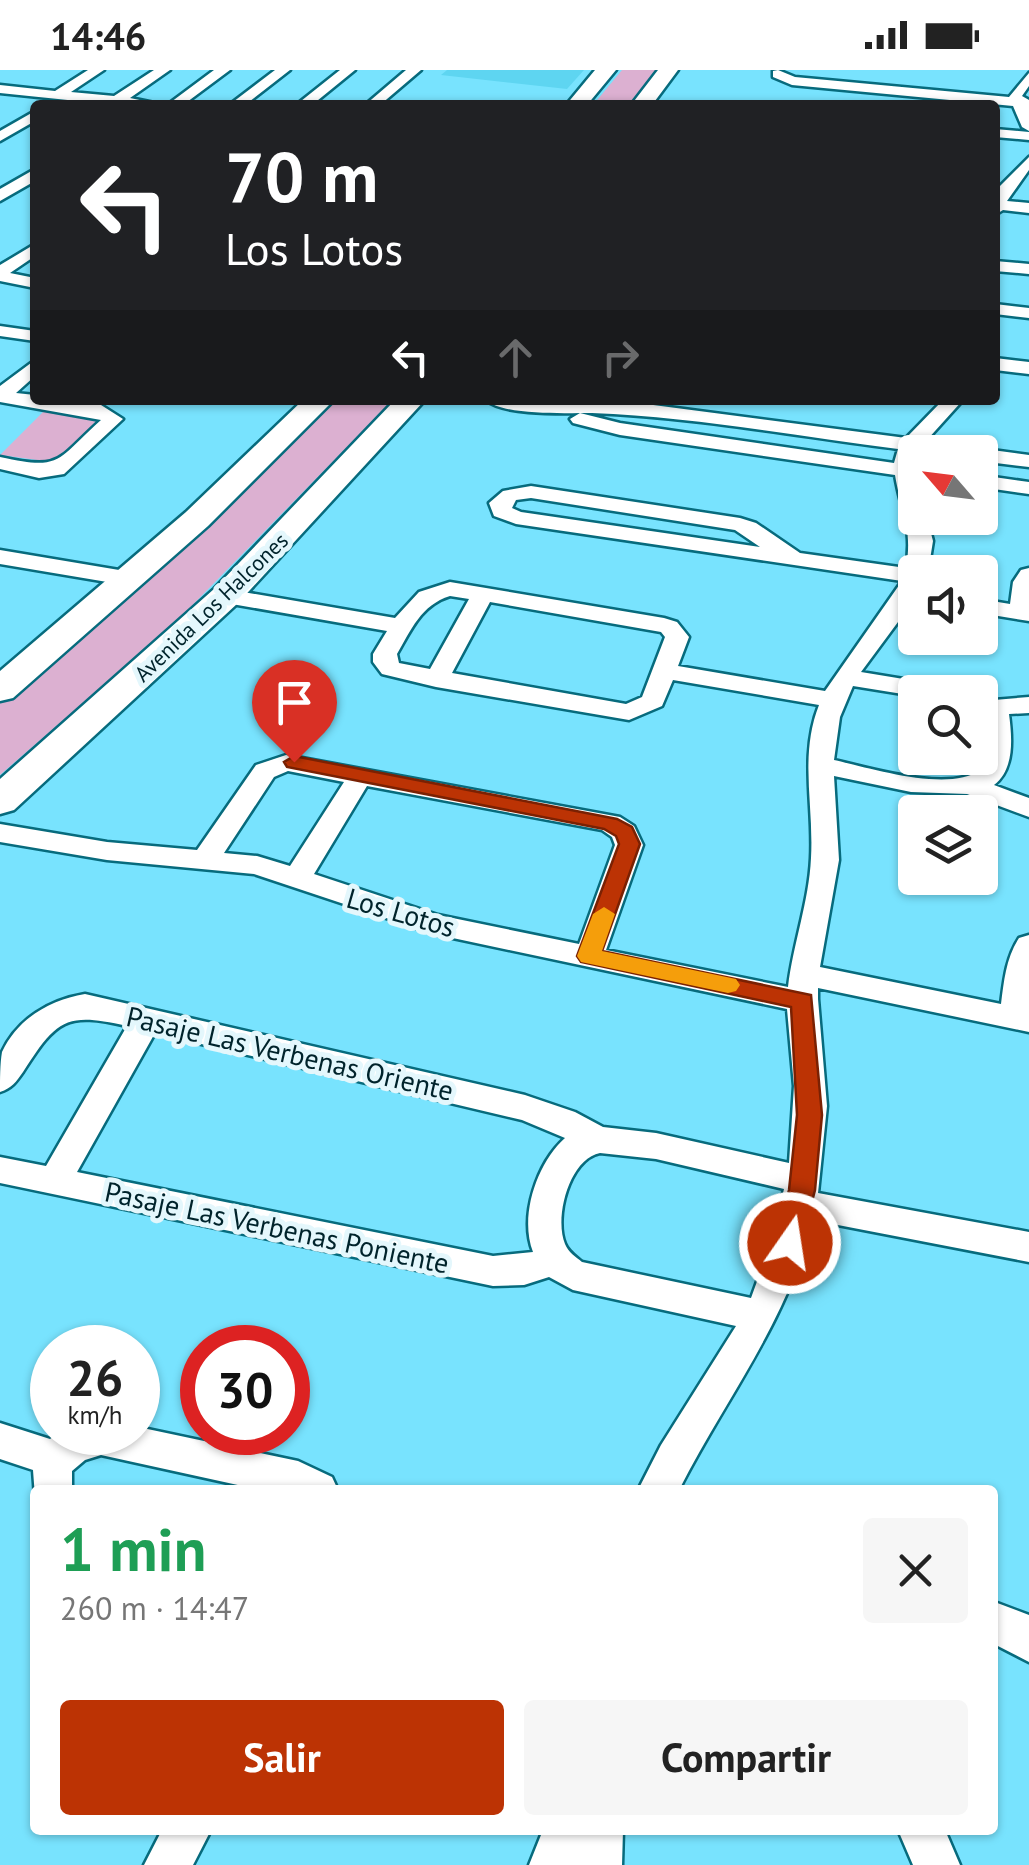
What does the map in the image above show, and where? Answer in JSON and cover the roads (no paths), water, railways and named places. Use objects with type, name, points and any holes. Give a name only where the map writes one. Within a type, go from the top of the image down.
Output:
[{"type":"street","points":[[57,94],[97,70]]},
{"type":"street","points":[[118,100],[163,70]]},
{"type":"street","points":[[181,100],[223,70]]},
{"type":"street","points":[[243,100],[283,70]]},
{"type":"street","points":[[309,100],[348,70]]},
{"type":"street","points":[[378,100],[414,70]]},
{"type":"street","points":[[580,100],[606,70]]},
{"type":"street","points":[[644,100],[668,70]]},
{"type":"street","points":[[778,74],[792,81],[911,87],[940,96],[987,100]]},
{"type":"street","points":[[1026,74],[1016,91],[1029,127]]},
{"type":"street","points":[[0,88],[15,79]]},
{"type":"street","points":[[0,88],[108,100]]},
{"type":"street","points":[[0,139],[30,118]]},
{"type":"street","points":[[1000,133],[1029,136]]},
{"type":"street","points":[[0,139],[18,143]]},
{"type":"street","points":[[1006,166],[1027,164]]},
{"type":"street","points":[[1000,198],[1027,164]]},
{"type":"street","points":[[0,196],[30,177]]},
{"type":"street","points":[[1000,207],[1029,208]]},
{"type":"street","points":[[0,274],[30,255]]},
{"type":"street","points":[[1000,267],[1029,270]]},
{"type":"street","points":[[0,274],[30,283]]},
{"type":"street","points":[[1000,310],[1029,313]]},
{"type":"street","points":[[0,331],[30,335]]},
{"type":"street","points":[[1000,365],[1029,368]]},
{"type":"street","points":[[0,396],[30,370]]},
{"type":"street","points":[[0,396],[30,400]]},
{"type":"street","points":[[5,464],[39,472],[58,470],[109,424],[112,416],[61,405]]},
{"type":"street","points":[[6,680],[131,579],[315,405]]},
{"type":"street","name":"Avenida Los Halcones","points":[[0,801],[226,596],[405,405]]},
{"type":"street","points":[[531,405],[638,409],[898,444]]},
{"type":"street","points":[[538,406],[620,429],[898,470]]},
{"type":"street","points":[[920,435],[945,415]]},
{"type":"street","points":[[998,457],[1029,461]]},
{"type":"street","points":[[998,484],[1029,488]]},
{"type":"street","points":[[758,550],[752,528],[730,523],[537,493],[518,493],[500,502],[502,511],[516,518],[720,550],[758,550],[898,580]]},
{"type":"street","points":[[720,550],[730,523]]},
{"type":"street","points":[[0,557],[131,579]]},
{"type":"street","points":[[998,609],[1024,613],[1024,582],[1029,574]]},
{"type":"street","points":[[450,589],[483,594],[669,627],[677,637],[653,702],[629,712],[404,674],[387,666],[385,654],[427,594],[450,589]]},
{"type":"street","points":[[436,680],[483,594]]},
{"type":"street","points":[[226,596],[403,626]]},
{"type":"street","points":[[661,1485],[761,1316],[781,1270],[801,1192],[810,1100],[803,987],[826,860],[822,736],[838,688],[898,605]]},
{"type":"street","points":[[665,671],[898,690]]},
{"type":"street","points":[[998,705],[1029,705]]},
{"type":"street","points":[[206,858],[261,776],[278,764],[302,763],[600,821],[624,832],[628,851],[589,956]]},
{"type":"street","points":[[820,765],[945,788],[975,787],[1029,808]]},
{"type":"street","points":[[297,878],[361,774]]},
{"type":"street","points":[[975,787],[992,775]]},
{"type":"street","name":"Los Lotos","points":[[0,832],[107,851],[257,866],[418,920],[589,956],[1022,1020]]},
{"type":"street","points":[[1022,1020],[1021,968],[1029,945]]},
{"type":"street","name":"Pasaje Las Verbenas Oriente","points":[[2,1074],[44,1020],[64,1008],[94,1006],[525,1108],[563,1121],[596,1139],[622,1140],[801,1192],[1029,1247]]},
{"type":"street","points":[[55,1181],[148,1019]]},
{"type":"street","points":[[596,1139],[584,1142],[567,1156],[552,1189],[544,1235],[554,1261],[586,1279],[761,1316]]},
{"type":"street","name":"Pasaje Las Verbenas Poniente","points":[[0,1170],[493,1271],[524,1270],[554,1261]]},
{"type":"street","points":[[0,1441],[54,1475],[80,1441],[102,1438],[308,1485]]},
{"type":"street","points":[[998,1624],[1029,1641]]},
{"type":"street","points":[[167,1865],[185,1835]]},
{"type":"street","points":[[552,1865],[565,1835]]},
{"type":"street","points":[[599,1865],[600,1835]]},
{"type":"street","points":[[923,1835],[936,1865]]}]
